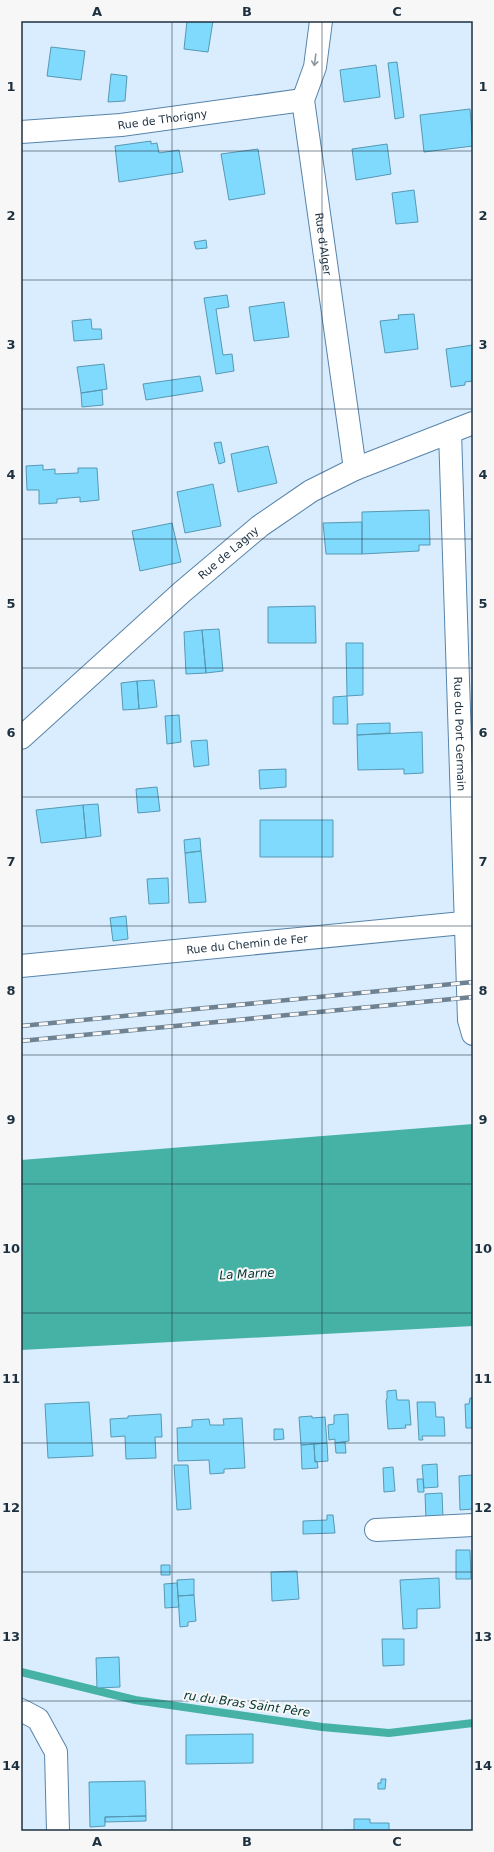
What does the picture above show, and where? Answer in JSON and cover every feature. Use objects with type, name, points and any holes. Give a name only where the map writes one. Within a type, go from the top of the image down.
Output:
[{"type":"street","name":"Rue d'Alger","points":[[321,21],[315,67],[302,100],[355,469]]},
{"type":"street","name":"Rue de Thorigny","points":[[21,132],[121,125],[249,109],[302,100]]},
{"type":"street","name":"Rue de Lagny","points":[[21,738],[182,592],[260,526],[312,491],[355,469],[473,423]]},
{"type":"street","name":"Rue du Port Germain","points":[[450,432],[466,721],[469,1020],[473,1034]]},
{"type":"street","name":"Rue du Chemin de Fer","points":[[21,966],[469,923]]},
{"type":"street","points":[[376,1530],[473,1525]]},
{"type":"street","points":[[21,1710],[38,1720],[56,1752],[58,1831]]},
{"type":"water","name":"La Marne","points":[[473,1124],[473,1326],[21,1350],[21,1160]]},
{"type":"building","points":[[187,21],[213,21],[208,52],[184,49]]},
{"type":"building","points":[[51,47],[85,51],[81,80],[47,76]]},
{"type":"building","points":[[397,62],[404,117],[395,119],[388,63]]},
{"type":"building","points":[[376,65],[380,97],[344,102],[340,70]]},
{"type":"building","points":[[111,74],[127,76],[125,101],[108,102]]},
{"type":"building","points":[[470,109],[473,146],[424,152],[420,115]]},
{"type":"building","points":[[151,141],[151,144],[157,143],[159,153],[179,150],[183,172],[119,182],[115,146]]},
{"type":"building","points":[[387,144],[391,174],[356,180],[352,149]]},
{"type":"building","points":[[258,149],[265,194],[229,200],[221,154]]},
{"type":"building","points":[[414,190],[418,222],[396,224],[392,193]]},
{"type":"building","points":[[206,240],[207,248],[196,249],[194,242]]},
{"type":"building","points":[[227,295],[229,307],[216,309],[223,355],[232,354],[234,371],[216,374],[204,298]]},
{"type":"building","points":[[284,302],[289,337],[254,341],[249,307]]},
{"type":"building","points":[[414,314],[418,349],[385,353],[380,321],[399,319],[398,315]]},
{"type":"building","points":[[91,319],[92,329],[101,329],[102,339],[74,341],[72,321]]},
{"type":"building","points":[[473,345],[473,381],[465,382],[465,385],[451,387],[446,349]]},
{"type":"building","points":[[104,364],[107,389],[81,393],[77,367]]},
{"type":"building","points":[[200,376],[203,391],[146,400],[143,384]]},
{"type":"building","points":[[102,390],[103,405],[82,407],[81,393]]},
{"type":"building","points":[[221,442],[225,462],[219,464],[214,443]]},
{"type":"building","points":[[268,446],[277,483],[238,492],[231,454]]},
{"type":"building","points":[[43,465],[43,470],[55,469],[55,474],[78,473],[78,468],[97,468],[99,500],[80,502],[80,497],[57,499],[57,503],[39,504],[39,490],[27,490],[26,466]]},
{"type":"building","points":[[213,484],[221,526],[185,533],[177,492]]},
{"type":"building","points":[[429,510],[430,545],[419,545],[419,551],[362,554],[362,512]]},
{"type":"building","points":[[362,522],[362,554],[326,554],[323,523]]},
{"type":"building","points":[[172,523],[181,562],[140,571],[132,531]]},
{"type":"building","points":[[315,606],[316,643],[268,643],[268,607]]},
{"type":"building","points":[[219,629],[223,671],[206,673],[202,630]]},
{"type":"building","points":[[202,630],[206,673],[186,674],[184,632]]},
{"type":"building","points":[[346,643],[363,643],[363,695],[347,696]]},
{"type":"building","points":[[154,680],[157,707],[139,709],[137,681]]},
{"type":"building","points":[[137,681],[139,709],[123,710],[121,683]]},
{"type":"building","points":[[347,696],[348,724],[333,724],[333,697]]},
{"type":"building","points":[[179,715],[181,742],[167,744],[165,716]]},
{"type":"building","points":[[390,723],[390,733],[357,735],[357,724]]},
{"type":"building","points":[[422,732],[423,773],[404,774],[404,769],[358,770],[357,735]]},
{"type":"building","points":[[207,740],[209,765],[194,767],[191,741]]},
{"type":"building","points":[[286,769],[286,787],[260,789],[259,770]]},
{"type":"building","points":[[157,787],[160,811],[138,813],[136,789]]},
{"type":"building","points":[[98,804],[101,836],[86,838],[83,805]]},
{"type":"building","points":[[83,805],[86,838],[41,843],[36,810]]},
{"type":"building","points":[[260,820],[333,820],[333,857],[260,857]]},
{"type":"building","points":[[200,838],[201,851],[185,853],[184,840]]},
{"type":"building","points":[[201,851],[206,902],[189,903],[185,853]]},
{"type":"building","points":[[168,878],[169,903],[149,904],[147,879]]},
{"type":"building","points":[[126,916],[128,939],[113,941],[110,918]]},
{"type":"building","points":[[396,1390],[397,1400],[409,1400],[411,1425],[405,1425],[406,1428],[388,1429],[386,1400],[387,1391]]},
{"type":"building","points":[[470,1398],[473,1398],[473,1428],[466,1428],[465,1404],[469,1404]]},
{"type":"building","points":[[89,1402],[93,1456],[48,1458],[45,1404]]},
{"type":"building","points":[[417,1402],[435,1402],[436,1417],[444,1417],[445,1436],[422,1436],[423,1440],[419,1440]]},
{"type":"building","points":[[161,1414],[162,1437],[155,1437],[156,1458],[126,1459],[125,1436],[111,1437],[110,1419],[128,1418],[128,1416]]},
{"type":"building","points":[[348,1414],[349,1441],[335,1443],[335,1439],[329,1440],[328,1425],[334,1424],[334,1415]]},
{"type":"building","points":[[312,1416],[312,1418],[325,1417],[327,1443],[301,1445],[299,1417]]},
{"type":"building","points":[[242,1418],[245,1468],[224,1469],[224,1473],[210,1474],[209,1460],[178,1461],[177,1428],[192,1427],[192,1420],[209,1419],[210,1425],[224,1425],[223,1419]]},
{"type":"building","points":[[274,1429],[283,1429],[284,1439],[274,1440]]},
{"type":"building","points":[[345,1442],[346,1453],[336,1453],[335,1443]]},
{"type":"building","points":[[327,1443],[328,1461],[315,1462],[314,1444]]},
{"type":"building","points":[[314,1444],[315,1462],[317,1461],[318,1468],[302,1469],[301,1445]]},
{"type":"building","points":[[437,1464],[438,1487],[424,1488],[422,1465]]},
{"type":"building","points":[[174,1465],[188,1465],[191,1509],[177,1510]]},
{"type":"building","points":[[393,1467],[395,1491],[384,1492],[383,1468]]},
{"type":"building","points":[[473,1475],[473,1509],[460,1510],[459,1476]]},
{"type":"building","points":[[417,1479],[423,1479],[424,1492],[418,1492]]},
{"type":"building","points":[[442,1493],[443,1518],[426,1519],[425,1494]]},
{"type":"building","points":[[327,1515],[333,1515],[335,1533],[303,1534],[303,1521],[327,1520]]},
{"type":"building","points":[[456,1550],[470,1550],[471,1579],[456,1579]]},
{"type":"building","points":[[161,1565],[170,1565],[170,1575],[161,1575]]},
{"type":"building","points":[[297,1571],[299,1599],[272,1601],[271,1572]]},
{"type":"building","points":[[439,1578],[440,1608],[417,1609],[417,1628],[403,1629],[400,1580]]},
{"type":"building","points":[[194,1579],[194,1595],[178,1596],[177,1580]]},
{"type":"building","points":[[177,1583],[179,1607],[165,1608],[164,1584]]},
{"type":"building","points":[[194,1595],[196,1621],[188,1622],[188,1626],[180,1627],[178,1596]]},
{"type":"building","points":[[382,1639],[404,1639],[404,1665],[383,1666]]},
{"type":"building","points":[[119,1657],[120,1687],[97,1688],[96,1658]]},
{"type":"building","points":[[253,1734],[253,1763],[186,1764],[186,1735]]},
{"type":"building","points":[[381,1779],[386,1779],[385,1789],[378,1789],[378,1783],[381,1783]]},
{"type":"building","points":[[145,1781],[146,1816],[105,1817],[105,1826],[90,1827],[89,1782]]},
{"type":"building","points":[[146,1816],[146,1821],[105,1822],[105,1817]]},
{"type":"building","points":[[354,1819],[370,1819],[370,1823],[389,1823],[389,1831],[329,1831],[354,1830]]},
{"type":"waterway","name":"ru du Bras Saint Père","points":[[21,1672],[135,1700],[322,1727],[389,1733],[473,1723]]},
{"type":"railway","points":[[21,1026],[473,982]]},
{"type":"railway","points":[[21,1041],[473,997]]}]
